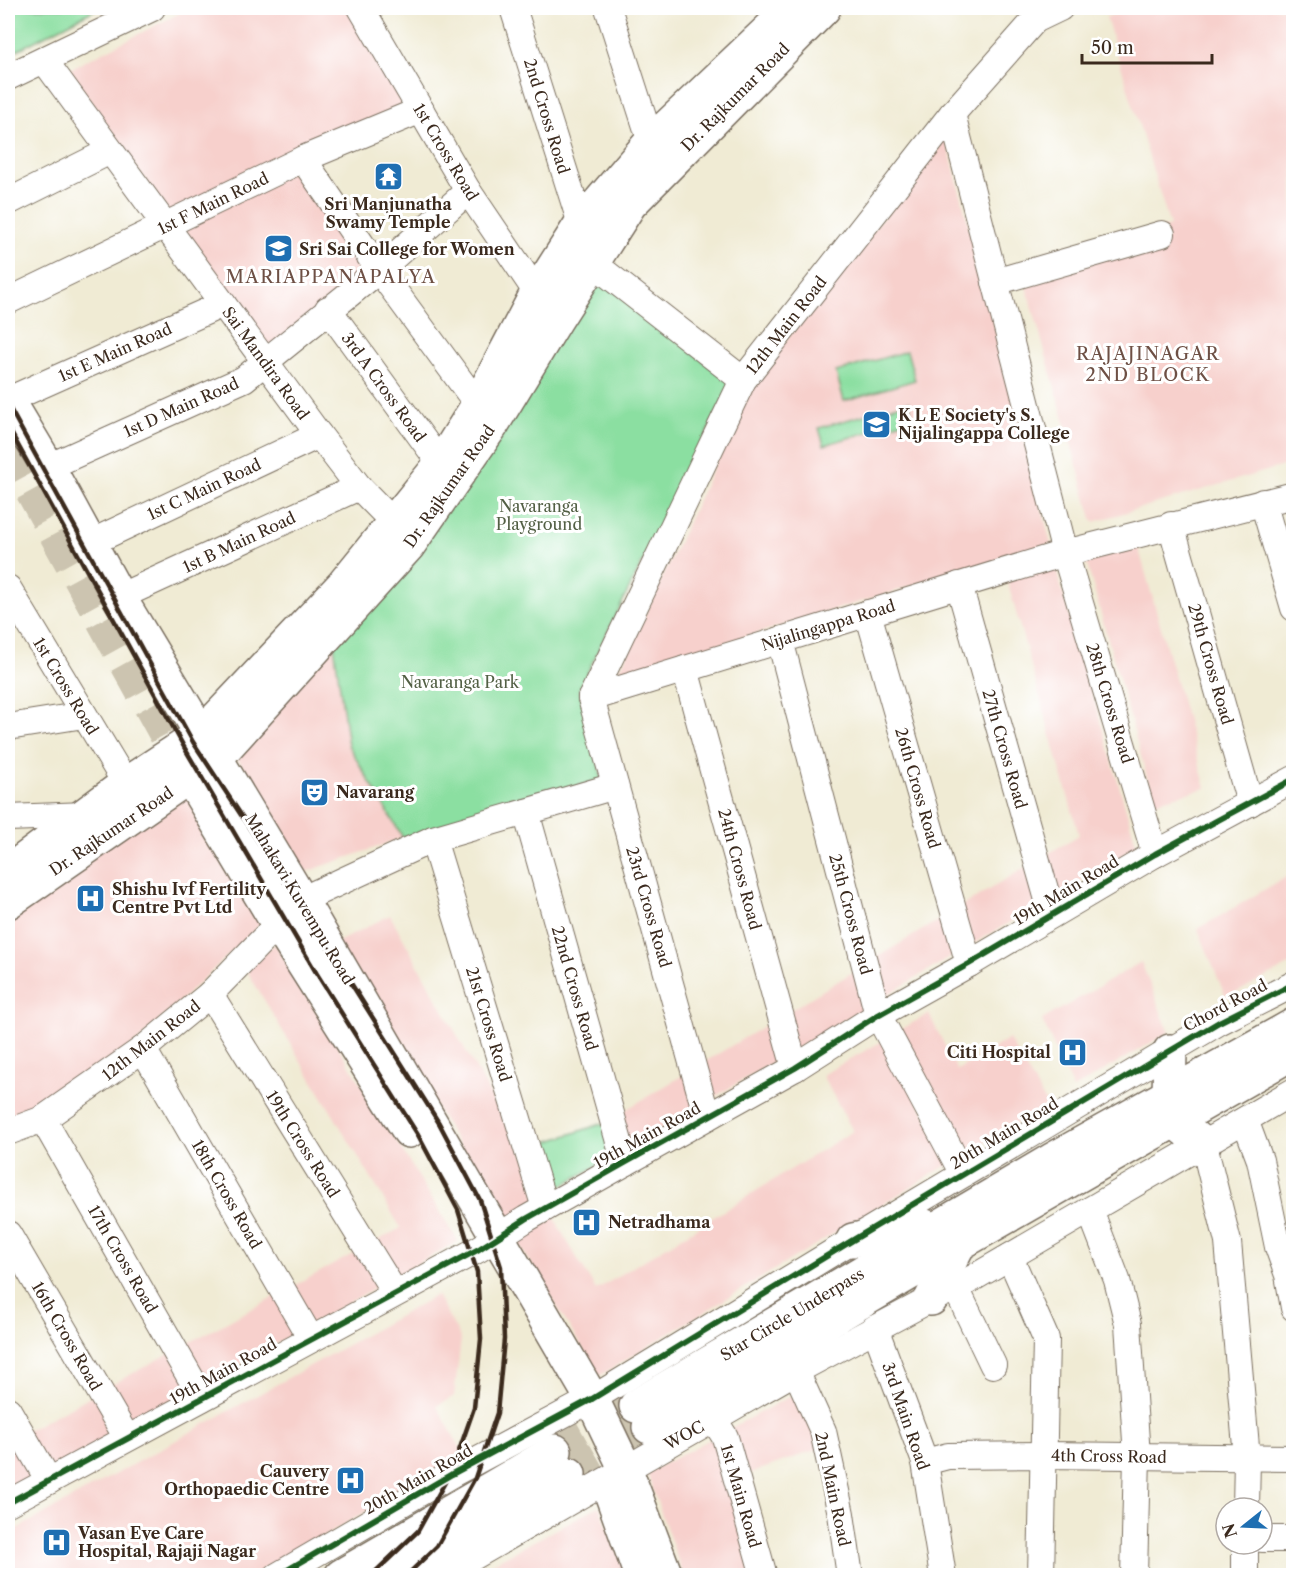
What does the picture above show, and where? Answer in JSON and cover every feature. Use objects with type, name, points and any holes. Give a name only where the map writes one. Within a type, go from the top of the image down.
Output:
[{"type":"main road","name":"Dr. Rajkumar Road","points":[[403,532],[441,464],[478,405],[537,292],[581,224],[651,142],[792,8]]},
{"type":"main road","name":"Dr. Rajkumar Road","points":[[8,902],[140,809],[182,765],[209,746],[343,585],[403,532],[492,425],[630,204],[824,8]]},
{"type":"main road","name":"Mahakavi Kuvempu Road","points":[[8,400],[48,467],[119,597],[301,900],[488,1243],[583,1404],[616,1474]]},
{"type":"main road","name":"Dr. Rajkumar Road","points":[[8,872],[126,784],[182,765]]},
{"type":"main road","name":"Mahakavi Kuvempu Road","points":[[182,765],[278,924],[391,1100],[488,1243]]},
{"type":"main road","points":[[853,1240],[953,1232],[1244,1067],[1293,1025]]},
{"type":"main road","points":[[1170,1051],[1172,1108],[1204,1145]]},
{"type":"main road","points":[[1244,1067],[1293,1052]]},
{"type":"main road","points":[[944,1293],[953,1232]]},
{"type":"main road","name":"Star Circle Underpass","points":[[642,1417],[953,1232]]},
{"type":"main road","points":[[341,1575],[562,1463],[397,1575]]},
{"type":"main road","points":[[616,1474],[641,1575]]},
{"type":"main road","points":[[616,1474],[666,1575]]},
{"type":"street","points":[[8,77],[152,8]]},
{"type":"street","name":"1st Cross Road","points":[[361,8],[468,191],[537,292]]},
{"type":"street","name":"2nd Cross Road","points":[[513,8],[581,224]]},
{"type":"street","points":[[608,8],[651,142]]},
{"type":"street","name":"12th Main Road","points":[[591,698],[743,380],[1029,14],[1060,8]]},
{"type":"street","name":"Sai Mandira Road","points":[[44,60],[319,435],[359,487],[403,532]]},
{"type":"street","name":"1st F Main Road","points":[[8,301],[303,159],[421,110]]},
{"type":"street","name":"28th Cross Road","points":[[952,114],[1065,553],[1155,854]]},
{"type":"street","points":[[8,202],[110,151]]},
{"type":"street","points":[[303,159],[379,270],[478,405]]},
{"type":"street","name":"1st D Main Road","points":[[48,467],[244,378],[379,270],[468,191]]},
{"type":"street","points":[[995,282],[1162,234]]},
{"type":"street","points":[[593,263],[743,380]]},
{"type":"street","name":"1st E Main Road","points":[[8,400],[223,304]]},
{"type":"street","name":"3rd A Cross Road","points":[[328,309],[441,464]]},
{"type":"street","name":"1st C Main Road","points":[[90,543],[319,435]]},
{"type":"street","name":"1st B Main Road","points":[[119,597],[359,487]]},
{"type":"street","name":"Nijalingappa Road","points":[[591,698],[1065,553],[1293,495]]},
{"type":"street","points":[[1263,502],[1293,608]]},
{"type":"street","name":"29th Cross Road","points":[[1171,525],[1250,803]]},
{"type":"street","name":"27th Cross Road","points":[[959,585],[1052,914]]},
{"type":"street","name":"1st Cross Road","points":[[8,588],[18,628],[84,715],[126,784]]},
{"type":"street","name":"26th Cross Road","points":[[868,613],[969,964]]},
{"type":"street","name":"25th Cross Road","points":[[780,640],[878,1015],[963,1174]]},
{"type":"street","name":"24th Cross Road","points":[[685,669],[795,1068]]},
{"type":"street","name":"23rd Cross Road","points":[[591,698],[707,1117]]},
{"type":"street","points":[[8,727],[84,715]]},
{"type":"street","name":"19th Main Road","points":[[8,1503],[488,1243],[545,1208],[795,1068],[878,1015],[1155,854],[1293,779]]},
{"type":"street","points":[[301,900],[433,839],[615,786]]},
{"type":"street","name":"22nd Cross Road","points":[[526,812],[625,1163]]},
{"type":"street","points":[[8,818],[86,815]]},
{"type":"street","name":"21st Cross Road","points":[[433,839],[545,1208]]},
{"type":"street","name":"12th Main Road","points":[[8,1132],[43,1119],[143,1049],[210,994],[278,924]]},
{"type":"street","name":"Chord Road","points":[[1170,1051],[1219,1022],[1293,984]]},
{"type":"street","name":"19th Cross Road","points":[[210,994],[395,1293]]},
{"type":"street","name":"18th Cross Road","points":[[143,1049],[311,1339]]},
{"type":"street","name":"20th Main Road","points":[[277,1575],[452,1474],[583,1404],[1170,1051]]},
{"type":"street","points":[[1246,1496],[1247,1458],[1228,1242],[1204,1145],[1293,1091]]},
{"type":"street","name":"17th Cross Road","points":[[43,1119],[202,1398]]},
{"type":"street","points":[[1245,1120],[1260,1160],[1278,1247],[1288,1275],[1293,1308]]},
{"type":"street","name":"WOC","points":[[440,1575],[796,1371],[1010,1257],[1204,1145]]},
{"type":"street","points":[[1090,1210],[1118,1280],[1128,1324],[1137,1456],[1134,1575]]},
{"type":"street","name":"16th Cross Road","points":[[8,1234],[128,1438]]},
{"type":"street","points":[[1010,1257],[1046,1339],[1041,1575]]},
{"type":"street","points":[[944,1293],[993,1365]]},
{"type":"street","name":"3rd Main Road","points":[[875,1328],[925,1462],[943,1575]]},
{"type":"street","name":"2nd Main Road","points":[[796,1371],[823,1431],[850,1575]]},
{"type":"street","points":[[8,1410],[49,1481]]},
{"type":"street","name":"1st Main Road","points":[[713,1418],[725,1437],[764,1575]]},
{"type":"street","name":"4th Cross Road","points":[[925,1462],[948,1456],[1293,1458]]},
{"type":"street","points":[[1274,1539],[1293,1539]]},
{"type":"street","points":[[1245,1556],[1245,1575]]},
{"type":"shaded area","points":[[190,8],[347,8],[408,110],[170,215],[68,70]]},
{"type":"shaded area","points":[[1137,8],[1293,8],[1293,463],[1093,522],[1021,267],[1170,226],[1106,17]]},
{"type":"shaded area","name":"K L E Society's S. Nijalingappa College","points":[[946,138],[1051,544],[617,676],[752,383]]},
{"type":"shaded area","name":"Sri Sai College for Women","points":[[300,167],[373,270],[269,348],[182,227]]},
{"type":"shaded area","points":[[1138,546],[1206,788],[1154,802],[1086,561]]},
{"type":"shaded area","points":[[1054,562],[1137,847],[613,1157],[604,1123],[1079,835],[1006,577]]},
{"type":"shaded area","points":[[334,645],[348,745],[403,838],[303,873],[235,754]]},
{"type":"shaded area","points":[[182,788],[262,923],[137,1042],[40,1113],[8,1123],[8,910]]},
{"type":"shaded area","points":[[1293,873],[1293,963],[1226,998],[1198,929]]},
{"type":"shaded area","points":[[390,915],[527,1160],[560,1229],[596,1290],[853,1131],[822,1075],[884,1040],[952,1162],[599,1376],[336,943]]},
{"type":"shaded area","points":[[275,944],[458,1241],[8,1495],[8,1441],[401,1228],[245,968]]},
{"type":"shaded area","points":[[1141,962],[1169,1032],[1073,1089],[1042,1020]]},
{"type":"shaded area","points":[[929,1014],[957,1070],[1009,1039],[1047,1105],[959,1157],[894,1033]]},
{"type":"shaded area","points":[[437,1295],[461,1339],[454,1396],[437,1406],[463,1453],[330,1533],[254,1575],[8,1575],[8,1534]]},
{"type":"shaded area","points":[[800,1391],[821,1448],[743,1476],[767,1575],[683,1575],[647,1473]]},
{"type":"shaded area","points":[[599,1506],[628,1576],[469,1576]]},
{"type":"green space","points":[[8,8],[98,8],[8,55]]},
{"type":"green space","name":"Navaranga Park","points":[[594,276],[732,383],[579,689],[602,779],[403,838],[348,745],[334,645]]},
{"type":"green space","points":[[907,351],[915,380],[844,401],[836,372]]},
{"type":"green space","points":[[909,402],[913,419],[824,445],[819,428]]},
{"type":"green space","points":[[604,1123],[613,1157],[547,1194],[532,1147]]},
{"type":"tunnel","points":[[8,448],[175,752]]},
{"type":"tunnel","points":[[555,1451],[636,1406]]},
{"type":"tunnel","points":[[569,1474],[649,1427]]},
{"type":"railway","points":[[8,405],[193,742],[337,961],[439,1123],[480,1200],[501,1267],[504,1339],[497,1413],[475,1478],[437,1546],[406,1576]]},
{"type":"railway","points":[[8,427],[184,747],[317,974],[418,1135],[458,1210],[477,1272],[481,1339],[474,1408],[453,1468],[418,1531],[371,1576]]},
{"type":"cycle path","points":[[8,1503],[479,1249],[526,1219],[795,1068],[878,1015],[1155,854],[1294,779]]},
{"type":"cycle path","points":[[277,1576],[452,1474],[592,1399],[1219,1022],[1294,984]]},
{"type":"place","name":"Sri Manjunatha Swamy Temple","points":[[388,176]]},
{"type":"place","name":"Sri Sai College for Women","points":[[278,249]]},
{"type":"place","name":"K L E Society's S. Nijalingappa College","points":[[877,424]]},
{"type":"place","name":"Navarang","points":[[315,792]]},
{"type":"place","name":"Shishu Ivf Fertility Centre Pvt Ltd","points":[[91,898]]},
{"type":"place","name":"Citi Hospital","points":[[1072,1052]]},
{"type":"place","name":"Netradhama","points":[[587,1222]]},
{"type":"place","name":"Cauvery Orthopaedic Centre","points":[[350,1480]]},
{"type":"place","name":"Vasan Eye Care Hospital, Rajaji Nagar","points":[[57,1542]]},
{"type":"district","name":"MARIAPPANAPALYA","points":[[331,277]]},
{"type":"district","name":"RAJAJINAGAR 2ND BLOCK","points":[[1148,364]]},
{"type":"park label","name":"Navaranga Playground","points":[[539,515]]}]
